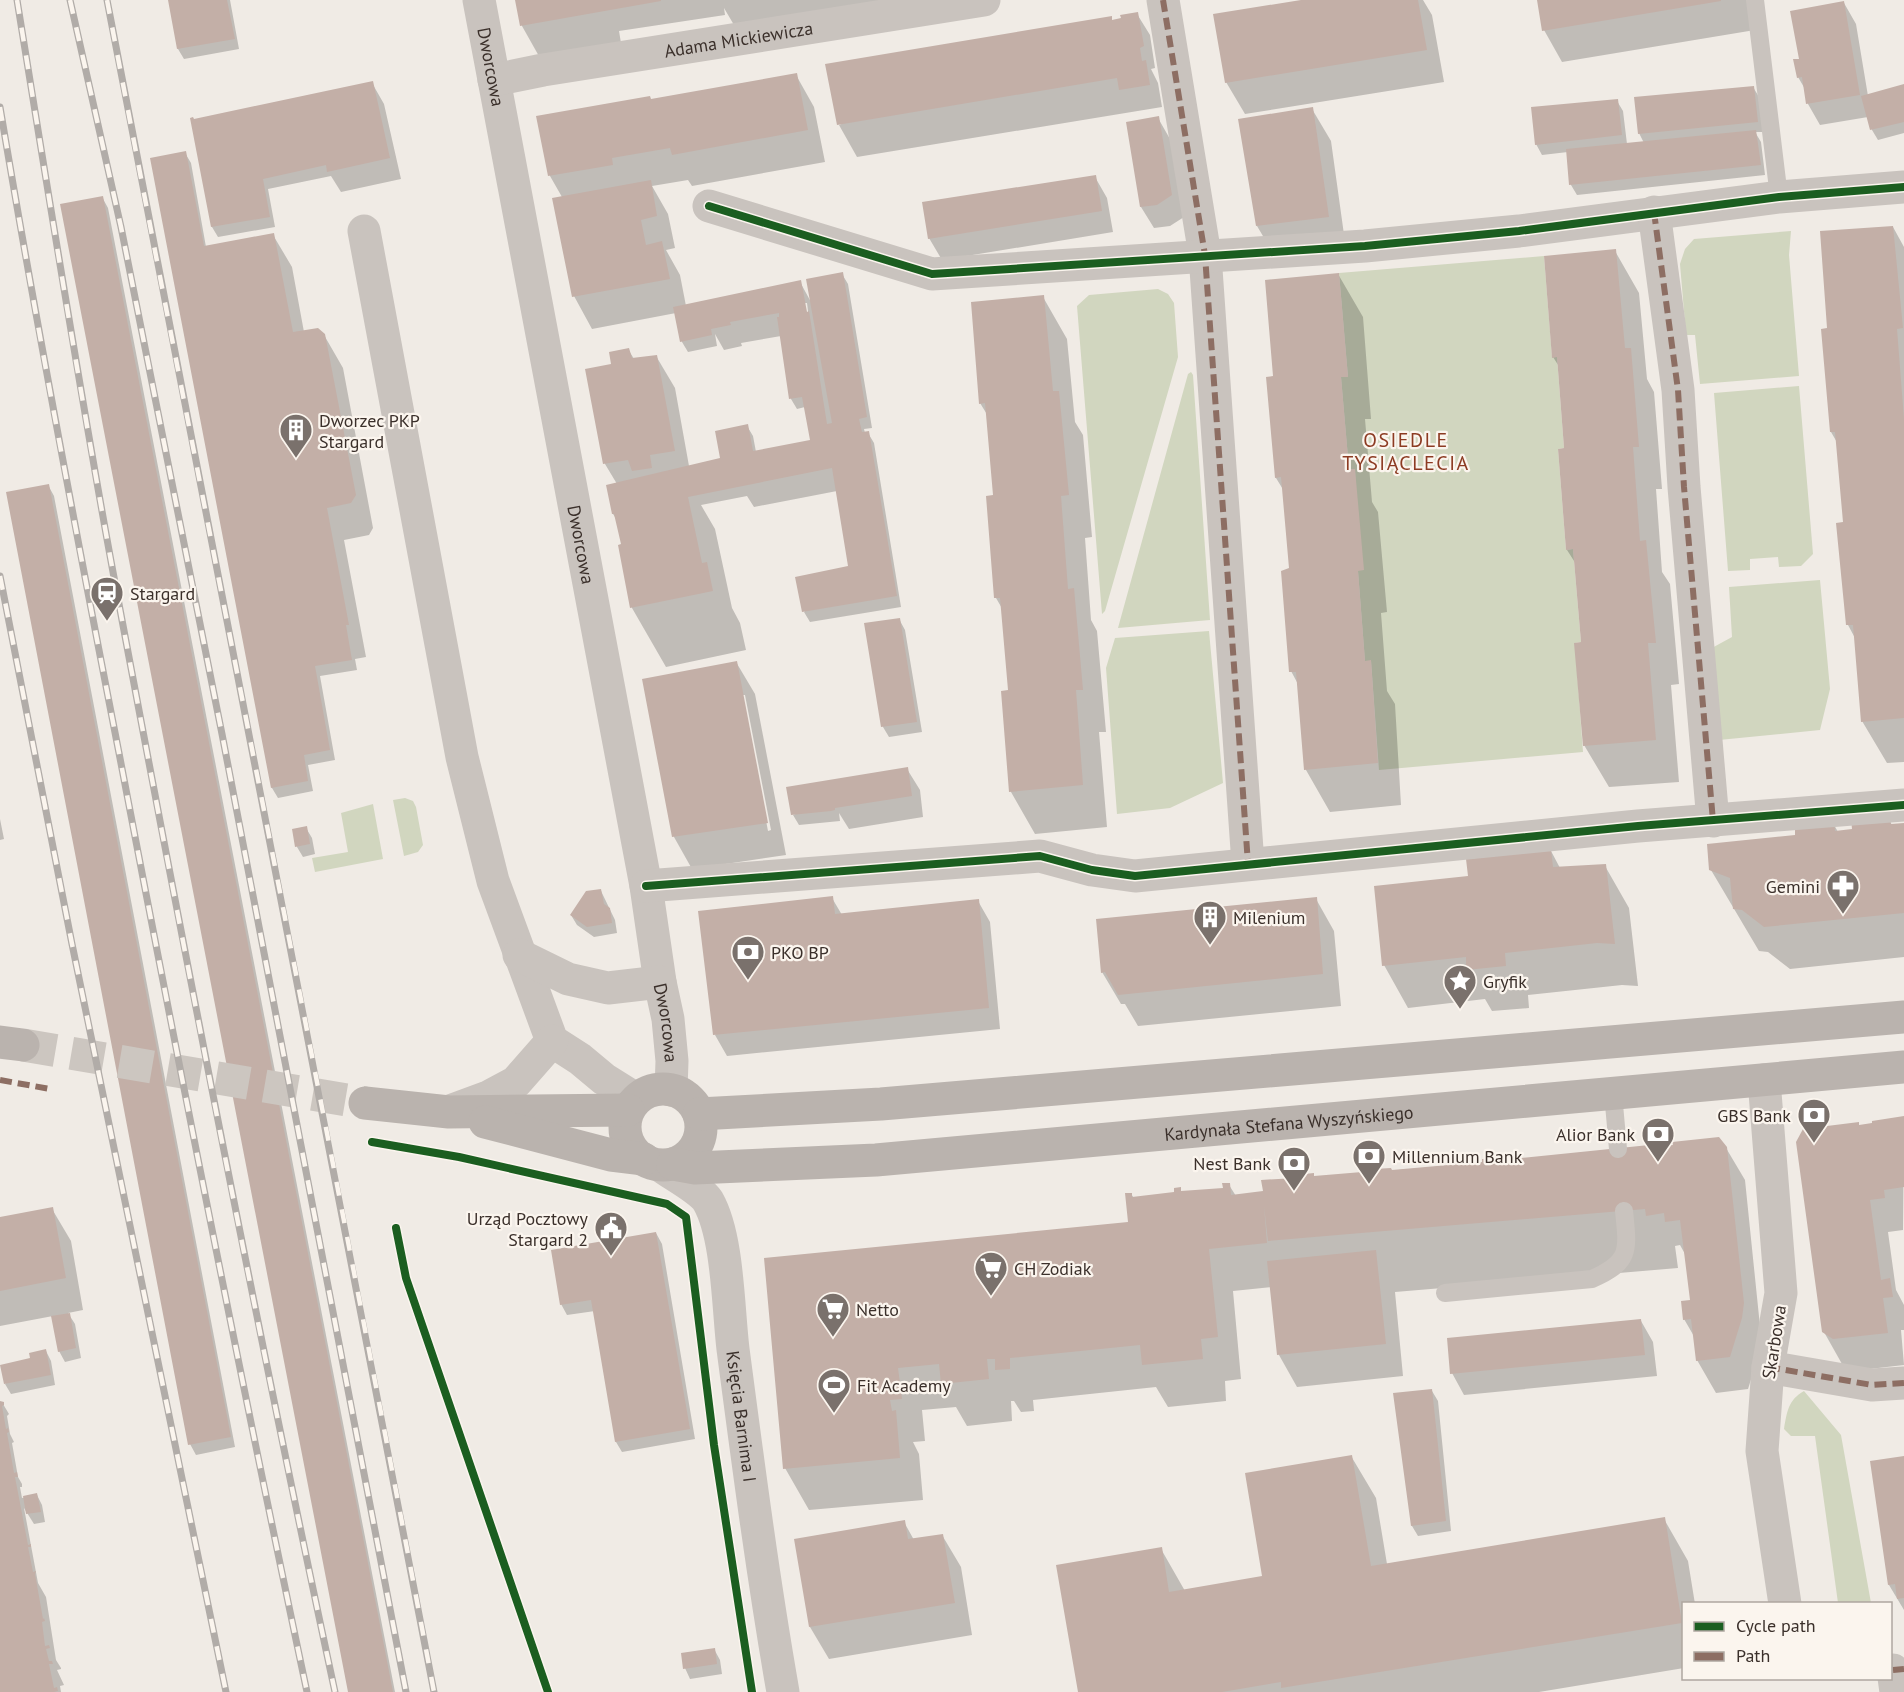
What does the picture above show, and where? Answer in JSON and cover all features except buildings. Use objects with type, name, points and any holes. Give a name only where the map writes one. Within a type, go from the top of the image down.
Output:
[{"type":"main road","points":[[699,1114],[881,1104],[1904,1017]]},
{"type":"main road","name":"Kardynała Stefana Wyszyńskiego","points":[[365,1102],[449,1112],[611,1155],[695,1168],[876,1160],[1904,1067]]},
{"type":"main road","points":[[658,1088],[671,1089],[683,1094],[693,1102],[699,1114],[700,1138],[685,1159],[659,1163],[637,1156],[629,1146],[625,1134],[624,1122],[632,1105],[646,1092],[658,1088]]},
{"type":"main road","name":"Kardynała Stefana Wyszyńskiego","points":[[449,1112],[632,1105]]},
{"type":"street","name":"Dworcowa","points":[[478,0],[646,886],[660,982],[668,1018],[672,1061],[671,1089]]},
{"type":"street","name":"Adama Mickiewicza","points":[[494,80],[543,70],[984,0]]},
{"type":"street","points":[[1163,0],[1205,255],[1248,864]]},
{"type":"street","points":[[709,206],[932,274],[1365,246],[1519,231],[1779,197],[1904,187]]},
{"type":"street","points":[[1654,212],[1678,390],[1684,487],[1713,821]]},
{"type":"street","points":[[363,231],[462,757],[493,881],[552,1041],[580,1059],[632,1105]]},
{"type":"street","points":[[646,886],[1040,856],[1092,870],[1135,876],[1638,826],[1904,805]]},
{"type":"street","points":[[519,955],[568,979],[608,988],[660,982]]},
{"type":"street","points":[[449,1112],[488,1097],[516,1082],[552,1041]]},
{"type":"street","name":"Skarbowa","points":[[1764,1080],[1781,1293],[1767,1367],[1762,1451],[1785,1602]]},
{"type":"street","name":"Księcia Barnima I","points":[[659,1163],[679,1180],[693,1186],[707,1200],[721,1237],[746,1441],[783,1692]]},
{"type":"street","points":[[1767,1367],[1872,1385],[1904,1383]]},
{"type":"lane","points":[[1755,0],[1779,197]]},
{"type":"lane","points":[[1613,1093],[1618,1149]]},
{"type":"lane","points":[[1445,1293],[1592,1279],[1612,1270],[1623,1257],[1627,1240],[1624,1211]]},
{"type":"green space","points":[[1791,231],[1789,255],[1799,376],[1700,384],[1695,335],[1686,335],[1680,264],[1685,249],[1694,239]]},
{"type":"green space","points":[[1544,256],[1552,357],[1557,357],[1564,448],[1558,449],[1566,550],[1573,549],[1581,642],[1575,643],[1583,752],[1379,770],[1371,661],[1365,661],[1358,571],[1355,469],[1349,469],[1341,377],[1348,377],[1339,273]]},
{"type":"green space","points":[[1158,289],[1168,294],[1174,303],[1178,357],[1105,611],[1102,614],[1077,306],[1089,295]]},
{"type":"green space","points":[[1191,372],[1210,620],[1118,628],[1188,374]]},
{"type":"green space","points":[[1799,386],[1813,554],[1801,566],[1779,567],[1778,557],[1750,559],[1750,570],[1728,571],[1714,393]]},
{"type":"green space","points":[[1820,580],[1830,689],[1820,730],[1719,740],[1710,649],[1732,637],[1729,587]]},
{"type":"green space","points":[[1209,631],[1223,783],[1170,808],[1117,814],[1106,668],[1115,638]]},
{"type":"green space","points":[[405,798],[413,801],[416,807],[423,845],[418,852],[404,856],[393,800]]},
{"type":"green space","points":[[373,804],[383,859],[315,872],[312,858],[348,852],[341,813]]},
{"type":"green space","points":[[1804,1391],[1841,1435],[1871,1602],[1838,1602],[1815,1436],[1791,1436],[1784,1429],[1791,1402]]},
{"type":"tunnel","points":[[23,1045],[365,1103]]},
{"type":"railway","points":[[17,0],[63,286],[139,712],[248,1273],[335,1692]]},
{"type":"railway","points":[[70,0],[121,227],[222,734],[406,1692]]},
{"type":"railway","points":[[107,0],[434,1692]]},
{"type":"railway","points":[[0,107],[57,430],[187,1106],[307,1692]]},
{"type":"railway","points":[[0,576],[72,944],[226,1692]]},
{"type":"marked path","points":[[1163,0],[1205,255],[1248,864]]},
{"type":"marked path","points":[[1654,212],[1678,390],[1684,487],[1713,821]]},
{"type":"marked path","points":[[0,1080],[50,1089]]},
{"type":"marked path","points":[[1768,1367],[1872,1385],[1904,1383]]},
{"type":"marked path","points":[[1893,1670],[1904,1669]]},
{"type":"cycle path","points":[[709,206],[932,274],[1365,246],[1519,231],[1779,197],[1904,187]]},
{"type":"cycle path","points":[[646,886],[1040,856],[1092,870],[1135,876],[1638,826],[1904,805]]},
{"type":"cycle path","points":[[372,1142],[459,1157],[667,1204],[686,1217],[714,1445],[752,1692]]},
{"type":"cycle path","points":[[396,1228],[406,1278],[548,1692]]},
{"type":"place","name":"Dworzec PKP Stargard","points":[[296,459]]},
{"type":"place","name":"Stargard","points":[[107,622]]},
{"type":"place","name":"Gemini","points":[[1843,915]]},
{"type":"place","name":"Milenium","points":[[1210,946]]},
{"type":"place","name":"PKO BP","points":[[748,981]]},
{"type":"place","name":"Gryfik","points":[[1460,1010]]},
{"type":"place","name":"GBS Bank","points":[[1814,1144]]},
{"type":"place","name":"Alior Bank","points":[[1658,1163]]},
{"type":"place","name":"Millennium Bank","points":[[1369,1185]]},
{"type":"place","name":"Nest Bank","points":[[1294,1192]]},
{"type":"place","name":"Urząd Pocztowy Stargard 2","points":[[611,1257]]},
{"type":"place","name":"CH Zodiak","points":[[991,1297]]},
{"type":"place","name":"Netto","points":[[833,1338]]},
{"type":"place","name":"Fit Academy","points":[[834,1414]]},
{"type":"district","name":"OSIEDLE TYSIĄCLECIA","points":[[1406,452]]}]
